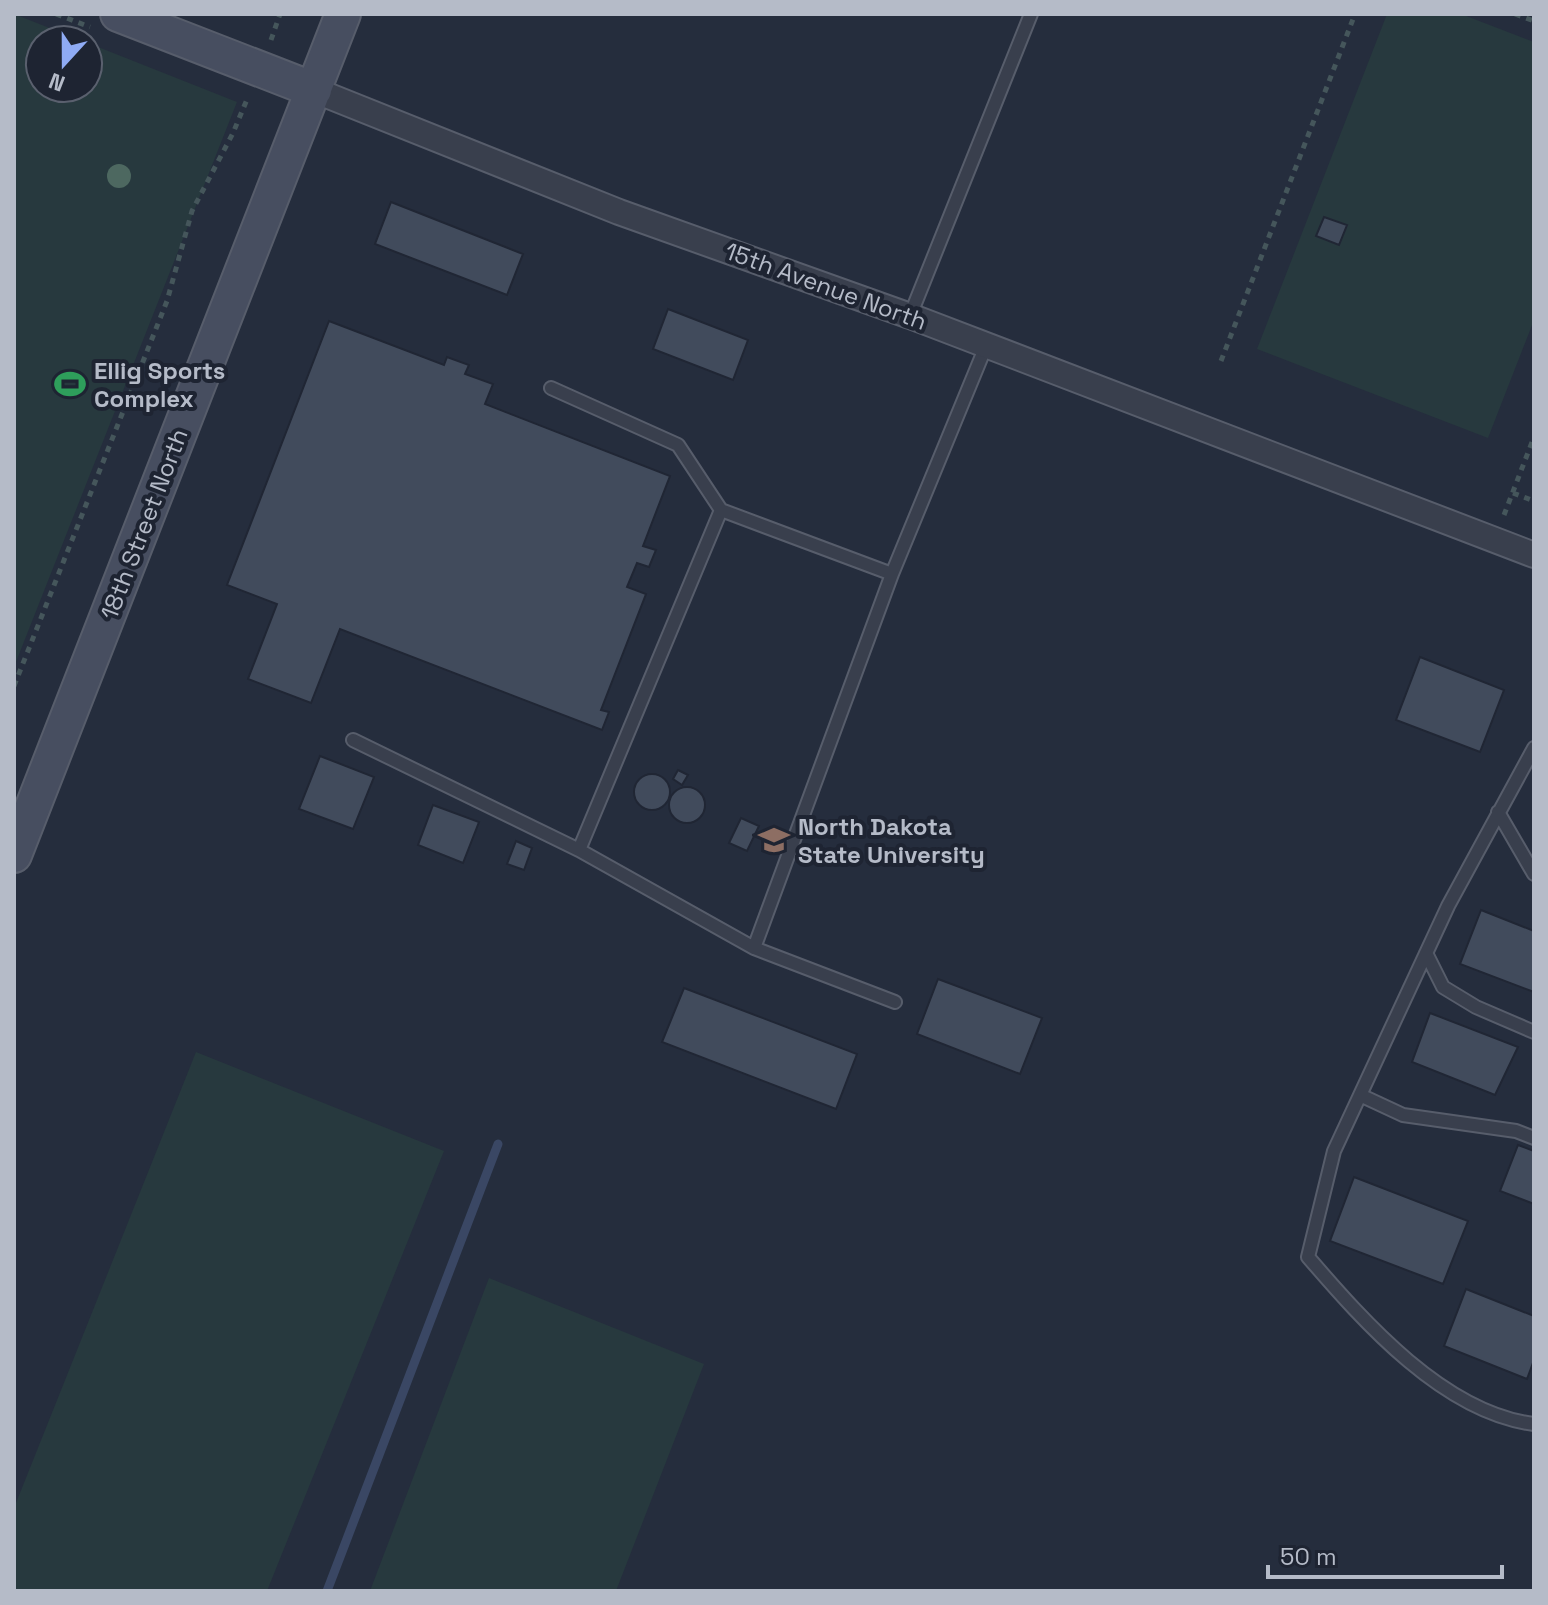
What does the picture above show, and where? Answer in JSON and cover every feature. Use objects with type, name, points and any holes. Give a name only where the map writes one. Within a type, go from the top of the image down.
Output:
[{"type":"street","name":"15th Avenue North","points":[[118,14],[619,212],[910,316],[1534,555]]},
{"type":"street","name":"18th Street North","points":[[14,855],[343,14]]},
{"type":"lane","points":[[910,316],[1031,14]]},
{"type":"lane","points":[[754,948],[892,574],[986,346]]},
{"type":"lane","points":[[551,388],[678,445],[721,510],[892,574]]},
{"type":"lane","points":[[579,850],[721,510]]},
{"type":"lane","points":[[353,740],[579,850],[754,948],[895,1002]]},
{"type":"lane","points":[[1534,748],[1426,953],[1334,1151],[1308,1257],[1358,1316],[1450,1394],[1515,1422],[1534,1424]]},
{"type":"lane","points":[[1498,812],[1534,874]]},
{"type":"lane","points":[[1426,953],[1443,987],[1476,1007],[1534,1032]]},
{"type":"lane","points":[[1360,1095],[1403,1115],[1516,1131],[1534,1138]]},
{"type":"path","points":[[14,686],[167,301],[192,211],[233,133],[280,14]]},
{"type":"path","points":[[1221,361],[1355,14]]},
{"type":"path","points":[[1515,14],[1534,21]]},
{"type":"path","points":[[1494,538],[1534,437]]},
{"type":"path","points":[[1512,493],[1534,501]]},
{"type":"shaded area","name":"Ellig Sports Complex","points":[[14,14],[39,24],[24,24],[24,104],[104,104],[104,49],[237,102],[14,667]]},
{"type":"shaded area","points":[[1387,14],[1461,14],[1534,42],[1534,320],[1488,438],[1257,349]]},
{"type":"shaded area","points":[[196,1052],[444,1151],[267,1591],[14,1591],[14,1508]]},
{"type":"shaded area","points":[[489,1278],[704,1364],[616,1591],[370,1591]]},
{"type":"building","points":[[391,202],[523,254],[507,295],[375,244]]},
{"type":"building","points":[[1324,217],[1347,225],[1339,245],[1316,236]]},
{"type":"building","points":[[668,309],[748,340],[733,380],[653,349]]},
{"type":"building","points":[[329,321],[444,365],[447,357],[469,365],[465,374],[493,384],[485,404],[670,476],[643,546],[656,550],[649,567],[637,563],[627,587],[646,594],[601,710],[609,712],[602,730],[340,629],[311,703],[248,679],[277,604],[227,585]]},
{"type":"building","points":[[1420,657],[1504,690],[1480,752],[1396,720]]},
{"type":"building","points":[[320,756],[374,777],[353,829],[299,809]]},
{"type":"building","points":[[678,770],[688,775],[682,785],[673,779]]},
{"type":"building","points":[[652,774],[665,779],[670,792],[665,805],[652,810],[639,805],[634,792],[639,779]]},
{"type":"building","points":[[687,787],[700,792],[705,805],[700,818],[687,823],[674,818],[669,805],[674,792]]},
{"type":"building","points":[[433,805],[479,822],[463,863],[418,845]]},
{"type":"building","points":[[741,818],[759,826],[747,851],[729,843]]},
{"type":"building","points":[[516,841],[532,848],[524,870],[507,864]]},
{"type":"building","points":[[1481,910],[1534,931],[1534,992],[1460,964]]},
{"type":"building","points":[[938,979],[1042,1018],[1020,1074],[917,1034]]},
{"type":"building","points":[[684,988],[857,1054],[836,1109],[662,1042]]},
{"type":"building","points":[[1430,1013],[1518,1047],[1495,1095],[1412,1062]]},
{"type":"building","points":[[1518,1145],[1534,1151],[1534,1204],[1500,1191]]},
{"type":"building","points":[[1354,1177],[1468,1221],[1443,1284],[1330,1241]]},
{"type":"building","points":[[1466,1289],[1534,1316],[1534,1360],[1527,1379],[1444,1346]]},
{"type":"waterway","points":[[327,1591],[498,1144]]},
{"type":"place","name":"Ellig Sports Complex","points":[[70,384]]},
{"type":"place","name":"North Dakota State University","points":[[774,840]]}]
